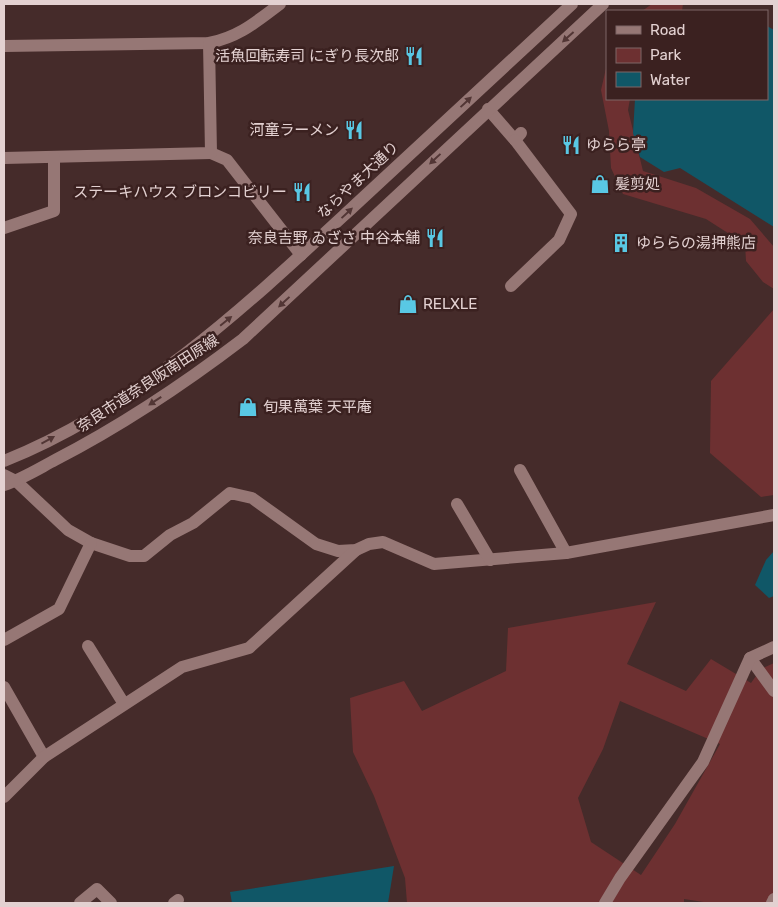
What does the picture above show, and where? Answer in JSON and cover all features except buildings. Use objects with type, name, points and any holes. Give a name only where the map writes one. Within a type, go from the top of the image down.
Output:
[{"type":"street","points":[[4,46],[209,43],[228,39],[249,28],[280,4]]},
{"type":"street","name":"ならやま大通り","points":[[4,461],[28,452],[173,364],[250,302],[572,4]]},
{"type":"street","points":[[511,286],[559,240],[571,214],[518,137],[488,109],[603,4]]},
{"type":"street","points":[[209,43],[211,153]]},
{"type":"street","name":"奈良市道奈良阪南田原線","points":[[4,485],[16,481],[93,440],[209,366],[243,339],[319,269],[488,109]]},
{"type":"street","points":[[4,158],[211,153],[227,160],[301,255]]},
{"type":"street","points":[[4,228],[54,211],[54,157]]},
{"type":"street","points":[[520,470],[566,553]]},
{"type":"street","points":[[4,475],[16,481],[68,530],[91,543],[130,556],[144,556],[170,535],[194,523],[230,492],[252,498],[316,544],[338,550],[356,550]]},
{"type":"street","points":[[457,504],[490,560]]},
{"type":"street","points":[[4,797],[44,756],[182,667],[249,648],[356,550],[368,544],[384,542],[434,564],[490,560],[566,553],[774,515]]},
{"type":"street","points":[[4,640],[58,608],[91,543]]},
{"type":"street","points":[[88,646],[124,704]]},
{"type":"street","points":[[605,903],[620,878],[703,762],[750,658],[774,647]]},
{"type":"street","points":[[750,658],[774,692]]},
{"type":"street","points":[[5,693],[44,756]]},
{"type":"street","points":[[80,903],[97,889],[111,903]]},
{"type":"street","points":[[772,903],[774,899]]},
{"type":"green space","points":[[652,4],[683,4],[682,10],[643,10]]},
{"type":"green space","points":[[606,68],[606,100],[630,100],[628,110],[643,171],[696,188],[750,219],[774,247],[774,289],[763,282],[746,261],[745,244],[706,219],[623,194],[611,168],[609,131],[601,90]]},
{"type":"green space","points":[[774,309],[774,495],[761,497],[710,453],[711,381]]},
{"type":"green space","points":[[656,602],[627,664],[686,691],[711,659],[751,683],[761,669],[774,663],[774,903],[710,903],[684,899],[684,903],[407,903],[405,878],[374,796],[353,752],[350,698],[404,681],[422,711],[506,671],[508,628]],"holes":[[[620,701],[720,744],[675,824],[641,875],[591,842],[578,798],[603,749]]]},
{"type":"water","points":[[768,27],[774,30],[774,227],[680,168],[664,172],[640,157],[633,133],[635,100],[768,100]]},
{"type":"water","points":[[774,551],[774,596],[769,598],[755,585],[766,560]]},
{"type":"water","points":[[394,866],[388,903],[232,903],[230,892]]},
{"type":"place","name":"活魚回転寿司 にぎり長次郎","points":[[414,56]]},
{"type":"place","name":"河童ラーメン","points":[[354,130]]},
{"type":"place","name":"ゆらら亭","points":[[571,145]]},
{"type":"place","name":"髪剪処","points":[[600,184]]},
{"type":"place","name":"ステーキハウス ブロンコビリー","points":[[302,192]]},
{"type":"place","name":"奈良吉野 ゐざさ 中谷本舗","points":[[435,238]]},
{"type":"place","name":"ゆららの湯押熊店","points":[[621,243]]},
{"type":"place","name":"RELXLE","points":[[408,304]]},
{"type":"place","name":"旬果萬葉 天平庵","points":[[248,407]]}]
